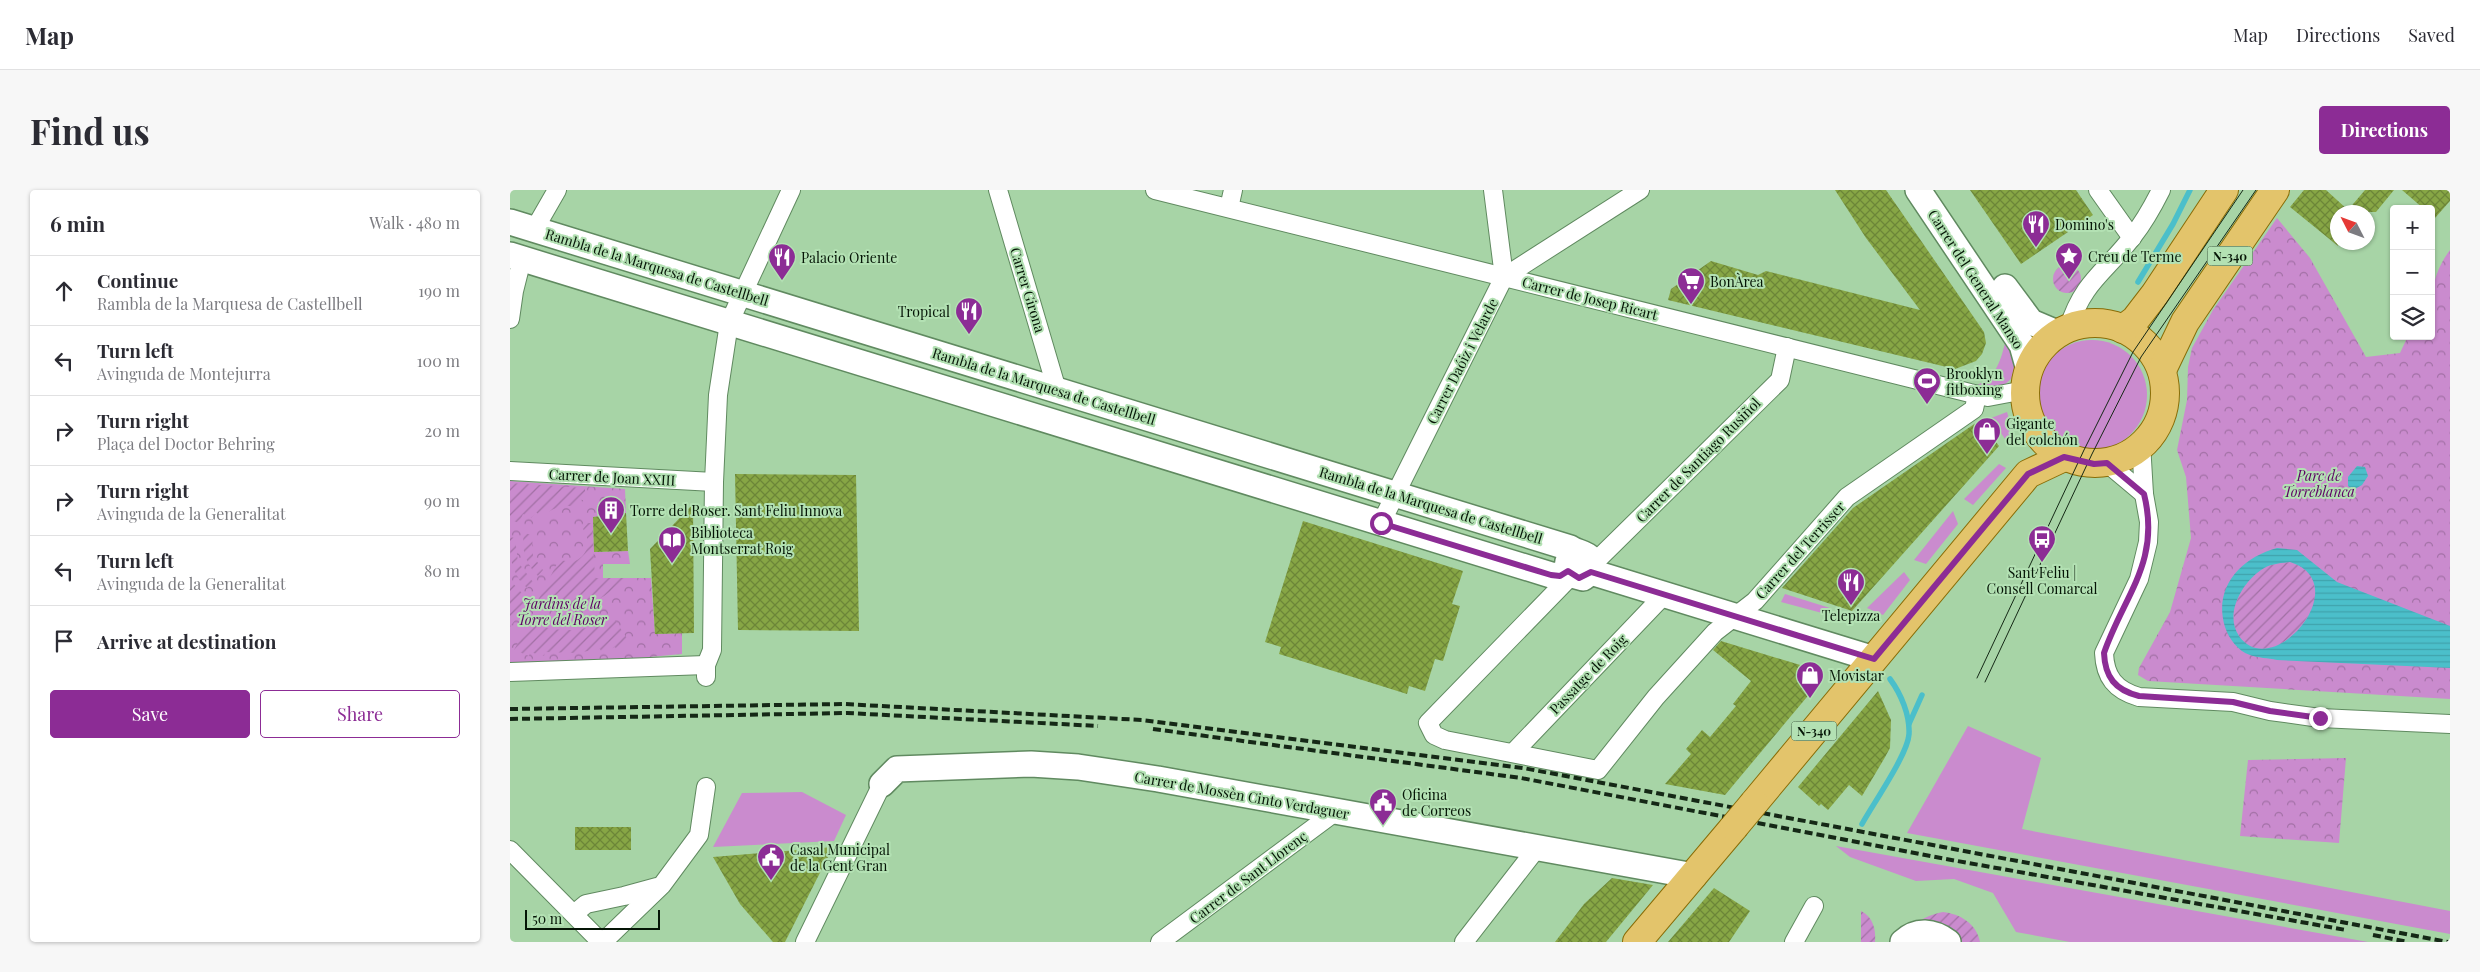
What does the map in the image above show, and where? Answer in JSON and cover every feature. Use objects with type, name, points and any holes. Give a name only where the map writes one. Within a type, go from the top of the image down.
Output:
[{"type":"main road","name":"N-340","points":[[2123,330],[2136,320],[2155,294],[2224,190]]},
{"type":"main road","name":"N-340","points":[[2162,370],[2182,326],[2275,190]]},
{"type":"main road","points":[[2095,323],[2111,325],[2123,330],[2148,346],[2162,370],[2166,392],[2162,411],[2153,429],[2141,444],[2126,455],[2107,463],[2094,464],[2064,457],[2050,448],[2032,426],[2027,413],[2027,380],[2034,358],[2063,330],[2095,323]]},
{"type":"main road","points":[[2028,474],[2032,426]]},
{"type":"main road","name":"N-340","points":[[1637,942],[2028,474],[2064,457]]},
{"type":"street","points":[[534,230],[557,190]]},
{"type":"street","points":[[510,672],[706,672],[712,650],[714,482],[718,396],[729,322],[791,190]]},
{"type":"street","name":"Carrer Girona","points":[[998,190],[1057,390]]},
{"type":"street","name":"Carrer de Josep Ricart","points":[[1156,190],[1988,397],[2027,380]]},
{"type":"street","points":[[1229,208],[1233,190]]},
{"type":"street","points":[[1493,190],[1504,277],[1640,190]]},
{"type":"street","name":"Carrer del General Manso","points":[[1918,190],[2022,345],[2027,380]]},
{"type":"street","name":"Carrer del General Manso","points":[[1938,190],[2025,316],[2042,328],[2063,330]]},
{"type":"street","points":[[2098,190],[2132,238]]},
{"type":"street","points":[[2063,330],[2088,285],[2132,238],[2161,190]]},
{"type":"street","name":"Rambla de la Marquesa de Castellbell","points":[[510,222],[1570,548],[1580,567]]},
{"type":"street","points":[[510,319],[516,257]]},
{"type":"street","name":"Rambla de la Marquesa de Castellbell","points":[[516,257],[1551,575],[1560,576],[1580,567],[1664,595],[1874,659]]},
{"type":"street","name":"Carrer Daóiz i Velarde","points":[[1381,523],[1504,277]]},
{"type":"street","name":"Carrer de Santiago Rusiñol","points":[[1512,753],[1445,740],[1434,735],[1428,723],[1580,567],[1780,380],[1787,347]]},
{"type":"street","name":"Carrer del Terrisser","points":[[1512,753],[1598,770],[1656,697],[1714,632],[1755,601],[1847,498],[1974,408],[1977,394]]},
{"type":"street","points":[[2141,444],[2144,494],[2149,522],[2144,565],[2104,653],[2104,666],[2115,685],[2126,693],[2139,696],[2233,702],[2270,711],[2320,718],[2450,724]]},
{"type":"street","points":[[2107,463],[2144,494]]},
{"type":"street","name":"Carrer de Joan XXIII","points":[[510,471],[714,482]]},
{"type":"street","name":"Passatge de Roig","points":[[1512,753],[1664,595]]},
{"type":"street","name":"Carrer de Mossèn Cinto Verdaguer","points":[[882,784],[897,769],[980,764],[1078,767],[1158,779],[1694,876]]},
{"type":"street","points":[[805,942],[882,784]]},
{"type":"street","points":[[510,850],[602,942],[662,885],[699,835],[706,787]]},
{"type":"street","name":"Carrer de Sant Llorenç","points":[[1160,942],[1335,812]]},
{"type":"street","points":[[1464,942],[1537,848]]},
{"type":"street","points":[[574,914],[586,904],[662,885]]},
{"type":"street","points":[[1794,942],[1814,906]]},
{"type":"street","points":[[1903,942],[1918,933],[1929,932],[1948,942]]},
{"type":"green space","name":"Parc de Torreblanca","points":[[2277,218],[2310,258],[2366,357],[2400,353],[2406,340],[2435,340],[2435,281],[2443,260],[2450,250],[2450,699],[2148,681],[2138,675],[2139,668],[2170,612],[2191,538],[2186,477],[2177,450],[2187,400],[2188,367],[2192,348],[2213,310]]},
{"type":"green space","points":[[2067,265],[2077,269],[2081,279],[2077,289],[2067,293],[2057,289],[2053,279],[2057,269]]},
{"type":"green space","points":[[2006,339],[2016,362],[2011,379],[2002,387],[1992,391],[1975,386],[1988,378],[1997,367]]},
{"type":"green space","points":[[2092,340],[2113,344],[2131,356],[2143,374],[2147,395],[2143,416],[2131,434],[2113,446],[2092,450],[2071,446],[2053,434],[2041,416],[2037,395],[2041,374],[2053,356],[2071,344]]},
{"type":"green space","points":[[2007,412],[2016,442],[2007,442],[1991,418]]},
{"type":"green space","points":[[1999,464],[2006,468],[1973,505],[1964,499]]},
{"type":"green space","name":"Jardins de la Torre del Roser","points":[[510,481],[625,489],[626,513],[593,517],[594,552],[628,551],[630,564],[603,564],[603,578],[651,578],[655,634],[682,633],[682,654],[563,665],[510,665]]},
{"type":"green space","points":[[510,483],[585,488],[585,501],[579,499],[577,507],[567,506],[558,508],[549,511],[541,517],[536,512],[531,518],[523,514],[519,523],[511,520],[510,523]]},
{"type":"green space","points":[[1953,511],[1958,524],[1926,564],[1914,560]]},
{"type":"green space","points":[[587,516],[587,523],[592,523],[595,578],[627,578],[618,590],[615,587],[598,600],[589,604],[569,607],[548,604],[538,600],[559,560],[573,562],[585,552],[588,544],[583,529],[587,524],[585,522]]},
{"type":"green space","points":[[524,533],[532,535],[533,556],[543,570],[538,576],[530,567],[525,556],[523,545]]},
{"type":"green space","points":[[510,537],[515,538],[518,562],[533,582],[527,588],[512,565]]},
{"type":"green space","points":[[2290,562],[2308,573],[2315,589],[2312,607],[2302,625],[2287,639],[2270,648],[2253,647],[2239,636],[2235,627],[2235,609],[2238,600],[2248,583],[2261,570],[2271,565]]},
{"type":"green space","points":[[1904,572],[1910,580],[1883,615],[1867,608]]},
{"type":"green space","points":[[510,580],[529,601],[510,627]]},
{"type":"green space","points":[[1785,594],[1830,608],[1822,613],[1781,602]]},
{"type":"green space","points":[[613,617],[630,643],[617,651],[615,647],[602,653],[600,649],[576,653],[545,652],[544,656],[530,652],[529,656],[514,650],[529,622],[551,629],[572,630],[593,626]]},
{"type":"green space","points":[[1968,726],[2041,758],[2022,829],[2450,911],[2450,934],[1907,833]]},
{"type":"green space","points":[[2346,758],[2339,843],[2240,836],[2248,760]]},
{"type":"green space","points":[[802,792],[846,815],[834,841],[713,847],[742,793]]},
{"type":"green space","points":[[1836,846],[2368,942],[2070,942],[2016,932],[1993,893],[1954,879],[1916,881],[1850,857]]},
{"type":"green space","points":[[1861,911],[1873,924],[1875,942],[1861,942]]},
{"type":"green space","points":[[1943,912],[1961,917],[1971,925],[1978,935],[1980,942],[1904,942],[1919,921]]},
{"type":"water","points":[[2357,466],[2365,467],[2368,476],[2362,485],[2353,490],[2348,486],[2348,477]]},
{"type":"water","points":[[2277,548],[2297,550],[2337,582],[2450,626],[2450,668],[2277,660],[2256,657],[2242,651],[2232,640],[2225,627],[2222,613],[2223,600],[2226,588],[2241,567],[2264,553]],"holes":[[[2290,562],[2308,573],[2315,589],[2312,607],[2302,625],[2288,639],[2271,648],[2254,647],[2239,636],[2233,618],[2234,609],[2242,591],[2254,576],[2268,566]]]},
{"type":"building","points":[[1835,190],[1886,190],[1984,332],[1986,343],[1982,354],[1976,361],[1955,369],[1668,300],[1671,289],[1711,261],[1758,275],[1766,271],[1920,310],[1866,238]]},
{"type":"building","points":[[1970,190],[2076,190],[2093,215],[2021,264]]},
{"type":"building","points":[[2304,190],[2326,190],[2342,205],[2330,205],[2330,240],[2290,207]]},
{"type":"building","points":[[2365,190],[2394,190],[2376,212],[2375,205],[2352,205]]},
{"type":"building","points":[[2402,190],[2450,190],[2450,201],[2435,218],[2435,205],[2419,205]]},
{"type":"building","points":[[1980,420],[1999,446],[1852,611],[1782,588],[1853,508]]},
{"type":"building","points":[[735,474],[856,475],[859,631],[738,630]]},
{"type":"building","name":"Biblioteca Montserrat Roig","points":[[693,504],[694,633],[655,634],[650,549]]},
{"type":"building","name":"Torre del Roser. Sant Feliu Innova","points":[[626,513],[628,551],[594,552],[593,517]]},
{"type":"building","points":[[1303,521],[1463,571],[1452,604],[1460,606],[1443,661],[1435,659],[1425,691],[1409,686],[1407,694],[1279,654],[1281,647],[1265,642]]},
{"type":"building","points":[[1721,641],[1820,671],[1822,679],[1725,795],[1665,784],[1691,754],[1686,749],[1702,730],[1710,737],[1736,706],[1733,704],[1751,681],[1713,650]]},
{"type":"building","points":[[1878,691],[1891,720],[1890,748],[1862,796],[1849,785],[1828,810],[1821,804],[1819,806],[1798,787]]},
{"type":"building","points":[[575,827],[631,827],[631,850],[575,850]]},
{"type":"building","name":"Casal Municipal de la Gent Gran","points":[[833,847],[785,942],[773,942],[740,904],[713,857]]},
{"type":"building","points":[[1612,878],[1653,885],[1606,942],[1555,942],[1584,904]]},
{"type":"building","points":[[1714,888],[1750,911],[1729,942],[1668,942]]},
{"type":"waterway","points":[[2138,282],[2173,224],[2190,190]]},
{"type":"waterway","points":[[1862,824],[1897,766],[1909,734],[1904,705],[1890,679]]},
{"type":"waterway","points":[[1909,724],[1922,695]]},
{"type":"tram line","points":[[1977,678],[2084,450],[2133,352],[2243,190]]},
{"type":"tram line","points":[[1985,682],[2092,454],[2141,357],[2256,190]]},
{"type":"railway","points":[[510,709],[844,704],[1142,720],[1523,768],[2448,942]]},
{"type":"railway","points":[[510,719],[847,713],[1098,726]]},
{"type":"railway","points":[[1153,729],[1521,778],[1946,859],[2346,930]]},
{"type":"railway","points":[[2373,935],[2408,942]]},
{"type":"place","name":"Domino's","points":[[2036,248]]},
{"type":"place","name":"Creu de Terme","points":[[2069,280]]},
{"type":"place","name":"Palacio Oriente","points":[[782,281]]},
{"type":"place","name":"BonÀrea","points":[[1691,305]]},
{"type":"place","name":"Tropical","points":[[969,335]]},
{"type":"place","name":"Brooklyn fitboxing","points":[[1927,405]]},
{"type":"place","name":"Gigante del colchón","points":[[1987,455]]},
{"type":"place","name":"Torre del Roser. Sant Feliu Innova","points":[[611,534]]},
{"type":"place","name":"Sant Feliu | Consell Comarcal","points":[[2042,563]]},
{"type":"place","name":"Biblioteca Montserrat Roig","points":[[672,564]]},
{"type":"place","name":"Telepizza","points":[[1851,606]]},
{"type":"place","name":"Movistar","points":[[1810,699]]},
{"type":"place","name":"Oficina de Correos","points":[[1383,826]]},
{"type":"place","name":"Casal Municipal de la Gent Gran","points":[[771,881]]},
{"type":"route","points":[[1381,523],[1551,575],[1560,576],[1568,571],[1576,577],[1583,578],[1591,572],[1874,659],[2028,474],[2064,457],[2078,462],[2107,463],[2144,494],[2149,522],[2144,565],[2104,653],[2104,666],[2115,685],[2126,693],[2139,696],[2233,702],[2270,711],[2320,718]]}]
